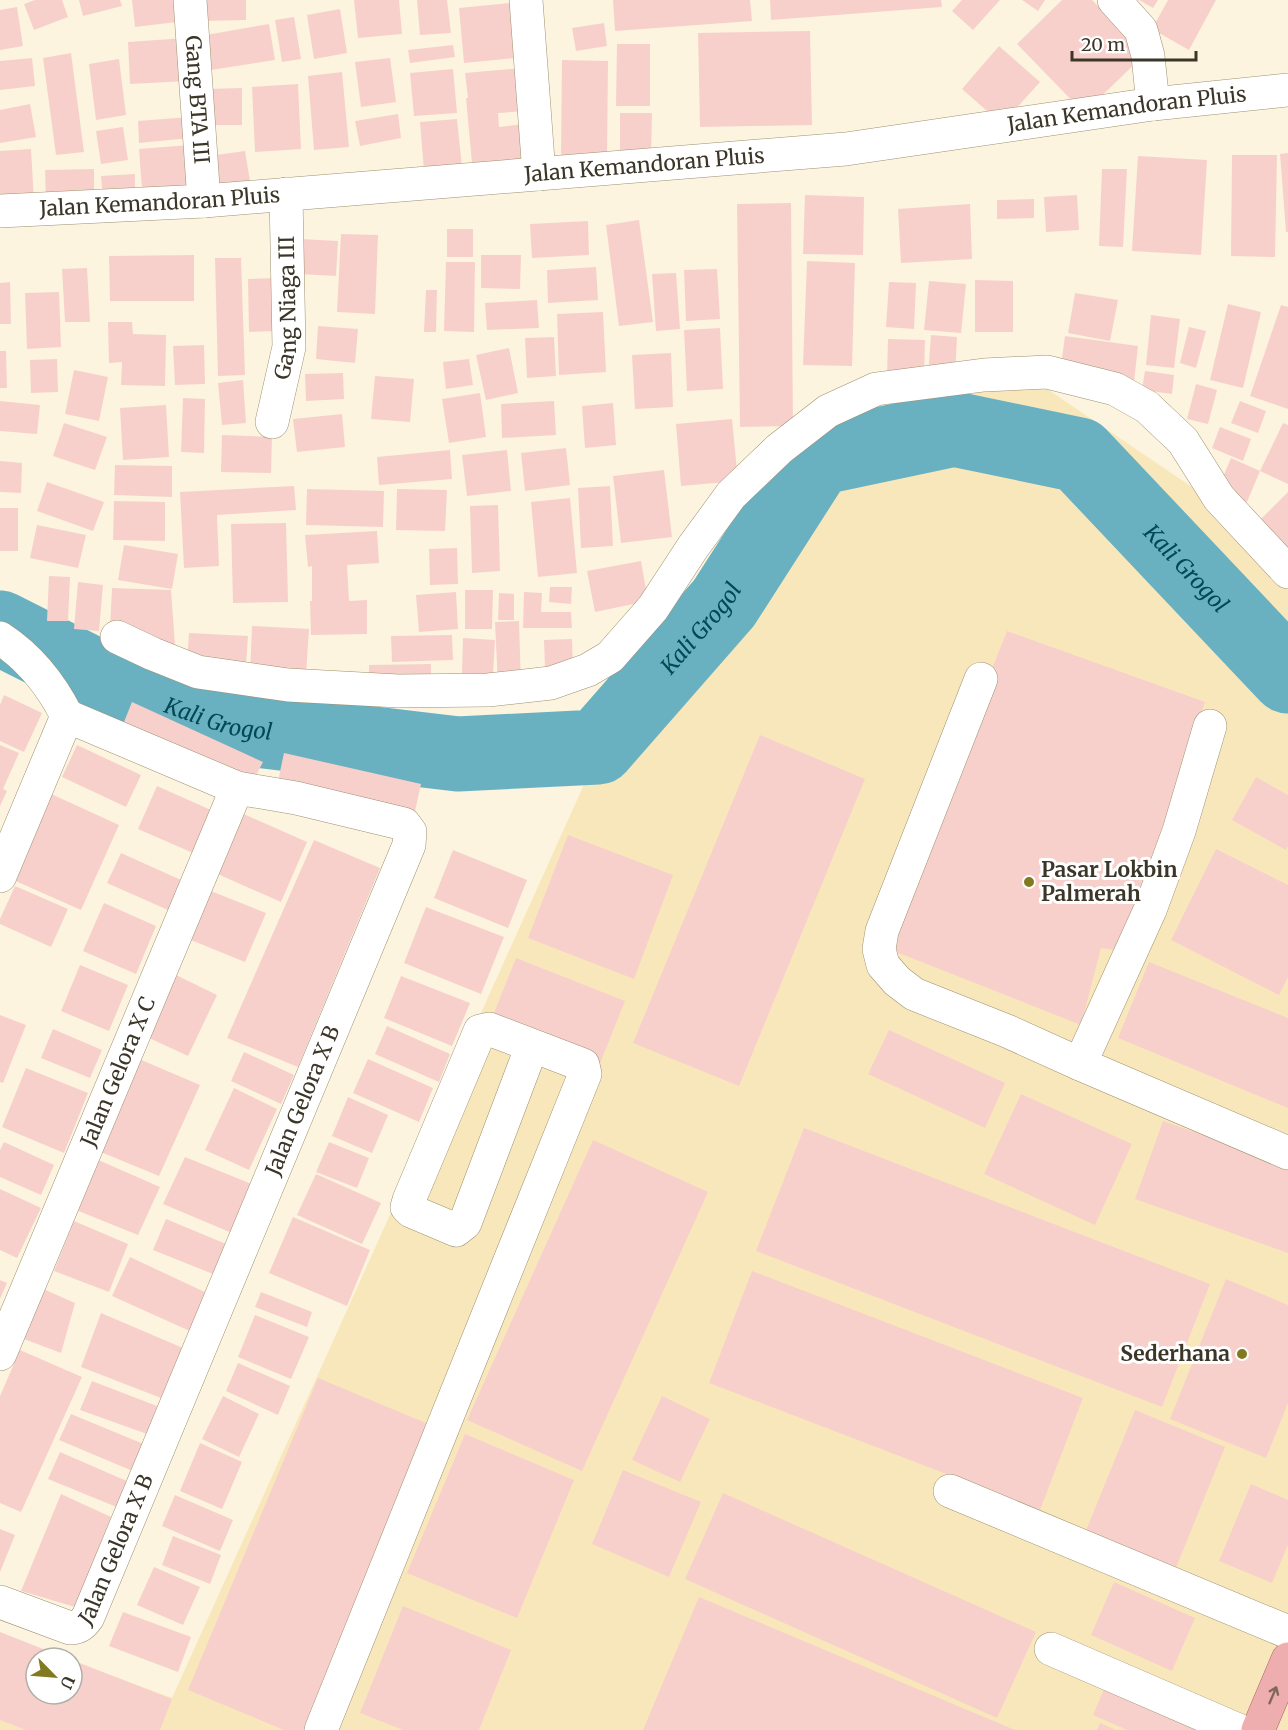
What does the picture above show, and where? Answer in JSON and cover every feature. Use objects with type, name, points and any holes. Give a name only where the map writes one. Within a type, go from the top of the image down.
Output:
[{"type":"main road","points":[[1258,1730],[1288,1659]]},
{"type":"street","name":"Gang BTA III","points":[[190,0],[204,201]]},
{"type":"street","points":[[526,0],[540,174]]},
{"type":"street","points":[[1114,0],[1141,30],[1148,56],[1153,104]]},
{"type":"street","name":"Jalan Kemandoran Pluis","points":[[0,211],[204,201],[846,149],[1153,104],[1288,90]]},
{"type":"street","name":"Gang Niaga III","points":[[272,422],[289,347],[286,194]]},
{"type":"street","points":[[117,637],[198,672],[288,685],[398,691],[488,690],[551,683],[588,670],[610,657],[653,608],[731,495],[779,449],[828,411],[876,389],[994,374],[1047,372],[1115,389],[1146,407],[1183,441],[1219,498],[1288,572]]},
{"type":"street","points":[[0,638],[36,670],[54,692],[67,716],[0,876]]},
{"type":"street","points":[[981,679],[882,931],[879,949],[883,965],[897,981],[914,994],[1007,1031],[1288,1153]]},
{"type":"street","name":"Jalan Gelora X B","points":[[0,1602],[69,1628],[76,1628],[83,1624],[88,1617],[409,845],[410,832],[404,824],[296,798],[237,788],[67,716]]},
{"type":"street","points":[[1080,1064],[1150,910],[1179,831],[1210,726]]},
{"type":"street","name":"Jalan Gelora X C","points":[[0,1354],[237,788]]},
{"type":"street","points":[[321,1730],[585,1074],[583,1065],[489,1029],[480,1031],[407,1206],[411,1211],[456,1230],[465,1223],[532,1046]]},
{"type":"street","points":[[950,1491],[1288,1632]]},
{"type":"street","points":[[1051,1649],[1238,1730]]},
{"type":"shaded area","points":[[1025,374],[1220,506],[1288,582],[1288,1730],[0,1730],[0,1634],[24,1650],[24,1706],[84,1706],[84,1665],[172,1698],[614,718],[808,457]]},
{"type":"building","points":[[35,0],[62,0],[68,17],[34,30],[24,4]]},
{"type":"building","points":[[79,0],[120,0],[122,6],[83,16]]},
{"type":"building","points":[[132,0],[182,0],[185,21],[135,27]]},
{"type":"building","points":[[201,0],[246,0],[246,20],[201,21]]},
{"type":"building","points":[[354,0],[399,0],[402,34],[358,38]]},
{"type":"building","points":[[417,0],[447,0],[451,33],[420,35]]},
{"type":"building","points":[[613,0],[750,0],[752,21],[615,31]]},
{"type":"building","points":[[770,0],[941,0],[942,7],[771,20]]},
{"type":"building","points":[[962,0],[1000,0],[973,30],[952,11]]},
{"type":"building","points":[[1022,0],[1045,0],[1038,11]]},
{"type":"building","points":[[1062,0],[1092,0],[1145,54],[1084,113],[1017,44]]},
{"type":"building","points":[[1139,0],[1158,0],[1153,8]]},
{"type":"building","points":[[1168,0],[1216,0],[1189,50],[1152,29]]},
{"type":"building","points":[[510,3],[515,58],[464,63],[459,8]]},
{"type":"building","points":[[17,7],[23,46],[0,50],[0,10]]},
{"type":"building","points":[[340,9],[347,53],[314,59],[307,15]]},
{"type":"building","points":[[294,17],[301,59],[282,62],[275,20]]},
{"type":"building","points":[[604,23],[607,46],[576,51],[572,28]]},
{"type":"building","points":[[269,24],[275,60],[211,70],[206,35]]},
{"type":"building","points":[[810,31],[812,125],[700,127],[698,33]]},
{"type":"building","points":[[185,38],[187,81],[130,84],[128,42]]},
{"type":"building","points":[[617,44],[650,44],[650,106],[616,106]]},
{"type":"building","points":[[453,45],[455,57],[410,63],[408,50]]},
{"type":"building","points":[[999,46],[1040,82],[1002,124],[962,89]]},
{"type":"building","points":[[71,53],[84,152],[56,155],[43,58]]},
{"type":"building","points":[[32,58],[35,86],[0,90],[0,61]]},
{"type":"building","points":[[390,58],[396,102],[361,107],[355,62]]},
{"type":"building","points":[[119,59],[126,115],[96,120],[89,64]]},
{"type":"building","points":[[562,60],[608,61],[607,157],[561,157]]},
{"type":"building","points":[[523,68],[526,111],[498,113],[499,127],[523,124],[527,164],[478,168],[478,162],[472,163],[465,73]]},
{"type":"building","points":[[453,69],[457,113],[414,116],[410,73]]},
{"type":"building","points":[[342,72],[349,147],[314,150],[308,76]]},
{"type":"building","points":[[298,84],[301,149],[255,152],[252,87]]},
{"type":"building","points":[[242,88],[242,125],[206,125],[206,89]]},
{"type":"building","points":[[30,104],[36,137],[0,143],[0,110]]},
{"type":"building","points":[[620,113],[652,113],[651,155],[620,155]]},
{"type":"building","points":[[398,114],[401,138],[360,146],[355,121]]},
{"type":"building","points":[[189,117],[190,138],[139,143],[138,121]]},
{"type":"building","points":[[457,119],[462,167],[424,171],[420,122]]},
{"type":"building","points":[[123,127],[128,160],[101,164],[96,131]]},
{"type":"building","points":[[189,145],[194,196],[143,202],[139,149]]},
{"type":"building","points":[[31,149],[34,201],[0,203],[0,151]]},
{"type":"building","points":[[245,151],[251,187],[215,193],[209,156]]},
{"type":"building","points":[[1288,153],[1288,232],[1286,232],[1280,154]]},
{"type":"building","points":[[1232,155],[1277,155],[1275,257],[1231,256]]},
{"type":"building","points":[[1138,156],[1207,160],[1201,255],[1132,251]]},
{"type":"building","points":[[94,169],[94,202],[46,203],[45,170]]},
{"type":"building","points":[[1102,169],[1127,169],[1123,247],[1099,246]]},
{"type":"building","points":[[135,174],[135,188],[102,189],[101,176]]},
{"type":"building","points":[[805,195],[864,197],[863,255],[803,254]]},
{"type":"building","points":[[1077,195],[1079,230],[1046,232],[1044,197]]},
{"type":"building","points":[[1034,199],[1034,218],[997,219],[997,200]]},
{"type":"building","points":[[791,203],[793,426],[740,427],[737,204]]},
{"type":"building","points":[[970,204],[972,259],[901,263],[898,209]]},
{"type":"building","points":[[639,220],[653,322],[619,326],[606,225]]},
{"type":"building","points":[[588,221],[589,255],[532,258],[530,224]]},
{"type":"building","points":[[447,229],[473,229],[473,257],[447,257]]},
{"type":"building","points":[[341,234],[378,235],[375,314],[337,312]]},
{"type":"building","points":[[301,239],[338,241],[336,276],[299,274]]},
{"type":"building","points":[[194,255],[194,301],[110,301],[109,256]]},
{"type":"building","points":[[481,255],[521,255],[520,289],[481,288]]},
{"type":"building","points":[[215,258],[241,258],[245,375],[218,376]]},
{"type":"building","points":[[807,261],[855,263],[852,366],[803,365]]},
{"type":"building","points":[[446,262],[475,262],[474,332],[444,331]]},
{"type":"building","points":[[596,267],[598,300],[548,303],[547,270]]},
{"type":"building","points":[[87,268],[90,322],[65,322],[62,269]]},
{"type":"building","points":[[717,269],[720,319],[686,321],[684,270]]},
{"type":"building","points":[[676,273],[680,329],[656,331],[652,274]]},
{"type":"building","points":[[277,278],[278,331],[249,332],[248,279]]},
{"type":"building","points":[[975,280],[1013,281],[1013,332],[975,332]]},
{"type":"building","points":[[929,281],[966,284],[961,333],[924,330]]},
{"type":"building","points":[[10,282],[11,324],[0,324],[0,283]]},
{"type":"building","points":[[889,282],[916,283],[914,329],[886,327]]},
{"type":"building","points":[[426,290],[437,290],[436,332],[424,332]]},
{"type":"building","points":[[59,292],[61,347],[27,349],[25,293]]},
{"type":"building","points":[[1075,293],[1118,300],[1110,341],[1068,333]]},
{"type":"building","points":[[537,300],[539,328],[487,330],[485,303]]},
{"type":"building","points":[[1228,304],[1261,312],[1243,388],[1210,380]]},
{"type":"building","points":[[1281,305],[1288,307],[1288,409],[1250,396]]},
{"type":"building","points":[[603,312],[606,372],[559,375],[557,314]]},
{"type":"building","points":[[1151,315],[1180,319],[1174,368],[1146,365]]},
{"type":"building","points":[[108,322],[132,322],[133,334],[166,335],[165,386],[121,385],[122,362],[109,363]]},
{"type":"building","points":[[318,326],[358,329],[355,363],[316,359]]},
{"type":"building","points":[[1189,327],[1206,331],[1196,368],[1180,363]]},
{"type":"building","points":[[720,328],[723,389],[687,391],[684,330]]},
{"type":"building","points":[[931,335],[957,337],[955,378],[928,377]]},
{"type":"building","points":[[1065,336],[1138,346],[1134,382],[1060,373]]},
{"type":"building","points":[[554,337],[556,376],[527,378],[525,338]]},
{"type":"building","points":[[888,339],[925,340],[924,378],[887,378]]},
{"type":"building","points":[[204,345],[205,384],[175,385],[173,346]]},
{"type":"building","points":[[509,348],[518,393],[486,400],[476,355]]},
{"type":"building","points":[[0,351],[6,351],[7,388],[0,388]]},
{"type":"building","points":[[671,353],[673,407],[635,409],[632,355]]},
{"type":"building","points":[[57,359],[58,392],[31,393],[30,360]]},
{"type":"building","points":[[469,359],[473,385],[446,389],[443,362]]},
{"type":"building","points":[[74,370],[108,377],[99,421],[65,414]]},
{"type":"building","points":[[1145,371],[1174,375],[1172,394],[1142,390]]},
{"type":"building","points":[[343,373],[344,399],[306,401],[305,374]]},
{"type":"building","points":[[375,376],[414,379],[410,422],[371,419]]},
{"type":"building","points":[[243,380],[246,423],[222,425],[218,383]]},
{"type":"building","points":[[1196,384],[1217,390],[1208,424],[1187,419]]},
{"type":"building","points":[[480,393],[486,437],[449,443],[442,399]]},
{"type":"building","points":[[183,398],[205,399],[204,453],[181,452]]},
{"type":"building","points":[[0,401],[40,405],[37,434],[0,431]]},
{"type":"building","points":[[554,401],[556,435],[502,438],[501,404]]},
{"type":"building","points":[[1240,401],[1266,411],[1258,433],[1231,423]]},
{"type":"building","points":[[613,403],[616,445],[585,448],[582,406]]},
{"type":"building","points":[[166,405],[169,457],[123,460],[120,408]]},
{"type":"building","points":[[342,414],[345,447],[297,452],[293,419]]},
{"type":"building","points":[[732,419],[738,481],[681,486],[676,424]]},
{"type":"building","points":[[64,423],[107,437],[95,470],[53,456]]},
{"type":"building","points":[[1283,423],[1288,425],[1288,484],[1260,471]]},
{"type":"building","points":[[1220,427],[1251,439],[1243,461],[1212,448]]},
{"type":"building","points":[[222,435],[272,437],[271,473],[221,472]]},
{"type":"building","points":[[566,448],[570,485],[525,491],[521,453]]},
{"type":"building","points":[[450,450],[452,479],[379,485],[377,457]]},
{"type":"building","points":[[507,450],[511,491],[467,496],[462,455]]},
{"type":"building","points":[[1231,458],[1260,471],[1247,502],[1218,489]]},
{"type":"building","points":[[0,461],[22,463],[21,493],[0,492]]},
{"type":"building","points":[[115,465],[172,466],[172,497],[114,495]]},
{"type":"building","points":[[664,470],[672,537],[621,543],[613,476]]},
{"type":"building","points":[[47,482],[104,502],[93,531],[37,511]]},
{"type":"building","points":[[294,486],[296,510],[217,515],[219,566],[184,568],[180,492]]},
{"type":"building","points":[[610,486],[613,546],[581,548],[578,488]]},
{"type":"building","points":[[307,489],[384,491],[383,527],[306,525]]},
{"type":"building","points":[[397,489],[447,490],[445,531],[396,530]]},
{"type":"building","points":[[1288,492],[1288,549],[1255,525]]},
{"type":"building","points":[[570,498],[577,573],[538,577],[531,502]]},
{"type":"building","points":[[114,501],[165,502],[165,541],[113,540]]},
{"type":"building","points":[[498,505],[500,571],[472,573],[470,506]]},
{"type":"building","points":[[0,508],[18,508],[18,551],[0,551]]},
{"type":"building","points":[[286,523],[288,602],[233,603],[231,524]]},
{"type":"building","points":[[37,525],[86,535],[78,568],[30,558]]},
{"type":"building","points":[[377,531],[379,563],[347,565],[349,601],[367,600],[367,634],[311,635],[312,566],[308,567],[305,535]]},
{"type":"building","points":[[124,545],[178,554],[172,589],[118,580]]},
{"type":"building","points":[[457,548],[458,584],[430,585],[429,549]]},
{"type":"building","points":[[641,561],[648,601],[595,612],[587,571]]},
{"type":"building","points":[[49,576],[70,577],[68,621],[47,621]]},
{"type":"building","points":[[78,582],[103,585],[99,631],[74,629]]},
{"type":"building","points":[[550,587],[572,587],[571,604],[549,602]]},
{"type":"building","points":[[112,588],[171,590],[176,659],[110,628]]},
{"type":"building","points":[[465,590],[493,590],[492,629],[465,629]]},
{"type":"building","points":[[456,592],[458,629],[419,632],[416,595]]},
{"type":"building","points":[[524,592],[542,593],[541,612],[571,612],[572,628],[523,628]]},
{"type":"building","points":[[499,593],[514,594],[514,620],[498,620]]},
{"type":"building","points":[[519,621],[521,685],[498,686],[495,622]]},
{"type":"building","points":[[252,626],[309,629],[306,675],[250,674]]},
{"type":"building","name":"Pasar Lokbin Palmerah","points":[[1007,631],[1205,702],[1168,809],[1179,819],[1123,951],[1101,948],[1081,1025],[881,946]]},
{"type":"building","points":[[189,633],[248,636],[246,665],[187,662]]},
{"type":"building","points":[[452,635],[453,660],[392,662],[391,636]]},
{"type":"building","points":[[463,638],[495,640],[493,675],[462,673]]},
{"type":"building","points":[[572,639],[573,667],[545,668],[544,640]]},
{"type":"building","points":[[431,664],[431,685],[369,686],[369,665]]},
{"type":"building","points":[[4,695],[42,713],[24,752],[0,741],[0,705]]},
{"type":"building","points":[[132,702],[263,762],[252,783],[122,727]]},
{"type":"building","points":[[760,735],[865,779],[739,1086],[633,1043]]},
{"type":"building","points":[[0,745],[19,753],[3,789],[7,791],[0,806]]},
{"type":"building","points":[[77,745],[141,775],[126,807],[62,777]]},
{"type":"building","points":[[284,753],[421,784],[414,816],[277,786]]},
{"type":"building","points":[[1256,777],[1288,795],[1288,846],[1286,850],[1232,820]]},
{"type":"building","points":[[157,786],[211,810],[193,853],[138,829]]},
{"type":"building","points":[[49,793],[119,825],[81,910],[11,879]]},
{"type":"building","points":[[239,812],[307,842],[281,902],[213,872]]},
{"type":"building","points":[[568,835],[673,875],[634,979],[528,938]]},
{"type":"building","points":[[314,840],[380,868],[298,1067],[227,1038]]},
{"type":"building","points":[[1216,849],[1288,885],[1288,977],[1279,995],[1171,940]]},
{"type":"building","points":[[453,850],[527,880],[508,928],[434,898]]},
{"type":"building","points":[[121,853],[181,880],[168,910],[107,883]]},
{"type":"building","points":[[15,886],[68,909],[51,947],[0,924],[0,919]]},
{"type":"building","points":[[206,889],[266,913],[245,962],[186,938]]},
{"type":"building","points":[[104,903],[156,926],[136,974],[83,951]]},
{"type":"building","points":[[426,907],[504,937],[481,994],[404,963]]},
{"type":"building","points":[[516,958],[625,1001],[599,1066],[490,1023]]},
{"type":"building","points":[[1149,962],[1288,1018],[1288,1108],[1118,1038]]},
{"type":"building","points":[[80,965],[128,985],[109,1031],[61,1011]]},
{"type":"building","points":[[176,975],[217,995],[188,1056],[147,1037]]},
{"type":"building","points":[[401,976],[470,1003],[452,1046],[384,1018]]},
{"type":"building","points":[[0,1015],[26,1025],[3,1083],[0,1082]]},
{"type":"building","points":[[387,1026],[450,1054],[439,1082],[375,1054]]},
{"type":"building","points":[[53,1029],[102,1050],[90,1078],[41,1058]]},
{"type":"building","points":[[889,1030],[1005,1083],[985,1128],[868,1074]]},
{"type":"building","points":[[244,1052],[294,1075],[281,1104],[231,1081]]},
{"type":"building","points":[[139,1059],[200,1085],[159,1176],[96,1150]]},
{"type":"building","points":[[368,1059],[433,1088],[419,1122],[353,1093]]},
{"type":"building","points":[[26,1068],[88,1093],[64,1153],[2,1127]]},
{"type":"building","points":[[234,1088],[277,1109],[249,1170],[205,1150]]},
{"type":"building","points":[[1021,1094],[1132,1144],[1095,1225],[984,1174]]},
{"type":"building","points":[[348,1097],[388,1115],[372,1153],[332,1136]]},
{"type":"building","points":[[1163,1121],[1288,1165],[1288,1253],[1135,1199]]},
{"type":"building","points":[[804,1128],[1210,1284],[1162,1407],[756,1251]]},
{"type":"building","points":[[593,1140],[708,1192],[582,1471],[467,1420]]},
{"type":"building","points":[[4,1142],[54,1165],[41,1195],[0,1177],[0,1150]]},
{"type":"building","points":[[329,1142],[369,1158],[357,1188],[316,1172]]},
{"type":"building","points":[[185,1157],[254,1185],[232,1233],[163,1204]]},
{"type":"building","points":[[96,1159],[160,1187],[138,1235],[76,1210]]},
{"type":"building","points":[[316,1174],[381,1203],[362,1244],[297,1215]]},
{"type":"building","points":[[0,1189],[41,1208],[17,1258],[0,1250]]},
{"type":"building","points":[[293,1217],[370,1250],[347,1306],[269,1273]]},
{"type":"building","points":[[166,1219],[231,1246],[218,1276],[153,1250]]},
{"type":"building","points":[[74,1221],[128,1244],[109,1292],[54,1271]]},
{"type":"building","points":[[130,1257],[209,1294],[192,1332],[112,1296]]},
{"type":"building","points":[[752,1271],[1083,1398],[1040,1510],[709,1383]]},
{"type":"building","name":"Sederhana","points":[[1226,1279],[1288,1305],[1288,1403],[1266,1458],[1170,1419]]},
{"type":"building","points":[[0,1280],[7,1283],[0,1299]]},
{"type":"building","points":[[41,1288],[75,1303],[61,1353],[24,1339]]},
{"type":"building","points":[[261,1292],[312,1312],[307,1327],[255,1307]]},
{"type":"building","points":[[101,1313],[183,1348],[161,1398],[81,1367]]},
{"type":"building","points":[[255,1315],[309,1337],[291,1379],[238,1357]]},
{"type":"building","points":[[20,1350],[82,1377],[21,1512],[0,1503],[0,1396]]},
{"type":"building","points":[[238,1363],[290,1386],[278,1415],[226,1391]]},
{"type":"building","points":[[318,1378],[438,1428],[312,1730],[284,1730],[188,1690]]},
{"type":"building","points":[[92,1381],[157,1406],[147,1434],[80,1410]]},
{"type":"building","points":[[223,1396],[259,1414],[239,1457],[202,1439]]},
{"type":"building","points":[[662,1396],[710,1419],[680,1482],[632,1460]]},
{"type":"building","points":[[1135,1410],[1225,1447],[1173,1575],[1083,1538]]},
{"type":"building","points":[[71,1414],[146,1445],[135,1472],[59,1440]]},
{"type":"building","points":[[465,1434],[574,1480],[517,1618],[407,1573]]},
{"type":"building","points":[[200,1443],[242,1462],[222,1509],[180,1491]]},
{"type":"building","points":[[60,1452],[129,1482],[119,1508],[48,1479]]},
{"type":"building","points":[[623,1470],[701,1502],[669,1577],[592,1544]]},
{"type":"building","points":[[1251,1484],[1288,1500],[1288,1545],[1272,1583],[1219,1561]]},
{"type":"building","points":[[723,1493],[1036,1632],[997,1718],[685,1579]]},
{"type":"building","points":[[61,1494],[111,1517],[75,1607],[21,1591]]},
{"type":"building","points":[[175,1495],[233,1520],[220,1551],[162,1526]]},
{"type":"building","points":[[0,1529],[15,1535],[0,1572]]},
{"type":"building","points":[[173,1536],[221,1555],[210,1584],[162,1565]]},
{"type":"building","points":[[154,1567],[200,1587],[183,1625],[137,1605]]},
{"type":"building","points":[[1114,1582],[1195,1618],[1172,1671],[1091,1635]]},
{"type":"building","points":[[699,1597],[1015,1730],[643,1730]]},
{"type":"building","points":[[403,1606],[511,1650],[479,1730],[403,1730],[360,1713]]},
{"type":"building","points":[[123,1612],[191,1637],[178,1672],[109,1646]]},
{"type":"building","points":[[0,1632],[36,1646],[24,1646],[24,1706],[84,1706],[84,1665],[172,1699],[160,1730],[26,1730],[0,1720]]},
{"type":"building","points":[[1109,1677],[1228,1730],[1127,1730],[1093,1715]]},
{"type":"building","points":[[1100,1723],[1116,1730],[1097,1730]]},
{"type":"waterway","name":"Kali Grogol","points":[[0,628],[119,688],[230,727],[458,754],[598,747],[724,603],[817,458],[954,429],[1079,455],[1288,676]]},
{"type":"place","name":"Pasar Lokbin Palmerah","points":[[1029,882]]},
{"type":"place","name":"Sederhana","points":[[1242,1354]]}]
